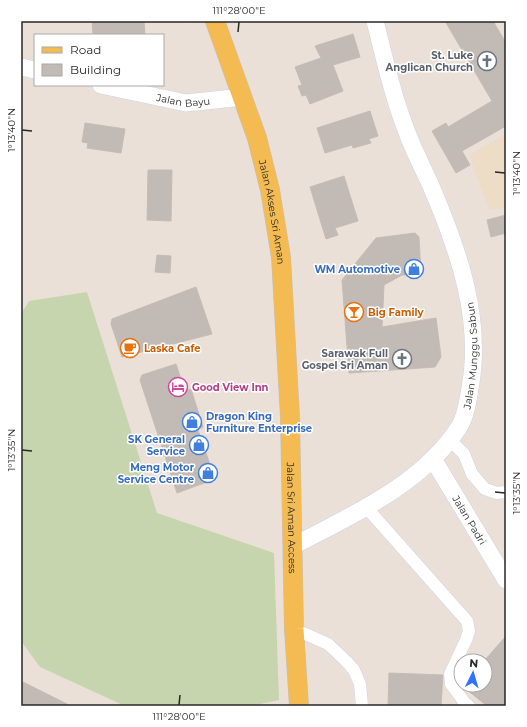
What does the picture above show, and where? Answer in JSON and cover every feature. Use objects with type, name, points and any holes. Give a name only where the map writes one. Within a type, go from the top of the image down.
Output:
[{"type":"main road","points":[[215,21],[243,97]]},
{"type":"main road","name":"Jalan Akses Sri Aman","points":[[243,97],[257,138],[270,190],[281,257],[285,330]]},
{"type":"main road","name":"Jalan Sri Aman Access","points":[[285,330],[290,417],[294,629],[299,706]]},
{"type":"street","name":"Jalan Munggu Sabun","points":[[293,546],[366,507],[420,471],[450,440],[460,426],[466,410],[472,381],[474,353],[471,313],[465,280],[455,248],[431,186],[410,139],[389,77],[375,21]]},
{"type":"street","points":[[21,67],[34,70]]},
{"type":"street","name":"Jalan Bayu","points":[[106,86],[186,103],[243,97]]},
{"type":"street","points":[[450,440],[464,454],[472,474],[485,489],[497,493],[506,492]]},
{"type":"street","name":"Jalan Padri","points":[[433,459],[506,580]]},
{"type":"street","points":[[366,507],[467,621],[469,631],[450,674],[451,684],[469,706]]},
{"type":"street","points":[[294,629],[328,644],[354,670],[360,684],[362,706]]},
{"type":"shaded area","points":[[506,134],[506,208],[489,209],[469,155]]},
{"type":"green space","points":[[87,292],[157,513],[274,553],[279,700],[250,706],[125,706],[40,667],[21,641],[21,314],[29,301]]},
{"type":"building","points":[[92,21],[144,21],[145,34],[93,34]]},
{"type":"building","points":[[445,21],[493,21],[506,43],[506,126],[462,151],[470,165],[456,173],[432,131],[446,123],[448,127],[492,101]]},
{"type":"building","points":[[353,34],[360,57],[333,65],[343,91],[310,104],[306,95],[302,96],[298,86],[302,85],[295,67],[321,58],[315,46]]},
{"type":"building","points":[[370,111],[378,136],[369,139],[371,143],[353,148],[352,145],[325,153],[317,128]]},
{"type":"building","points":[[85,123],[125,129],[121,153],[87,148],[88,143],[82,142]]},
{"type":"building","points":[[148,170],[172,170],[171,221],[147,220]]},
{"type":"building","points":[[344,176],[358,221],[335,228],[338,235],[326,239],[310,187]]},
{"type":"building","points":[[506,215],[506,233],[491,237],[487,220]]},
{"type":"building","points":[[415,233],[419,237],[421,275],[402,275],[384,285],[382,327],[436,318],[441,357],[435,367],[349,373],[342,280],[376,238]]},
{"type":"building","points":[[157,255],[171,256],[170,273],[155,272]]},
{"type":"building","points":[[196,287],[212,334],[122,357],[111,324],[112,319]]},
{"type":"building","points":[[176,364],[185,391],[191,389],[203,427],[198,430],[215,479],[177,493],[140,380],[142,375]]},
{"type":"building","points":[[506,636],[506,706],[487,706],[471,693],[493,693],[493,653],[491,653]]},
{"type":"building","points":[[389,673],[443,675],[441,706],[388,706]]},
{"type":"building","points":[[21,681],[71,706],[21,706]]},
{"type":"place","name":"St. Luke Anglican Church","points":[[487,61]]},
{"type":"place","name":"WM Automotive","points":[[414,269]]},
{"type":"place","name":"Big Family","points":[[354,312]]},
{"type":"place","name":"Laska Cafe","points":[[130,348]]},
{"type":"place","name":"Sarawak Full Gospel Sri Aman","points":[[402,359]]},
{"type":"place","name":"Good View Inn","points":[[178,387]]},
{"type":"place","name":"Dragon King Furniture Enterprise","points":[[192,422]]},
{"type":"place","name":"SK General Service","points":[[199,445]]},
{"type":"place","name":"Meng Motor Service Centre","points":[[208,473]]}]
